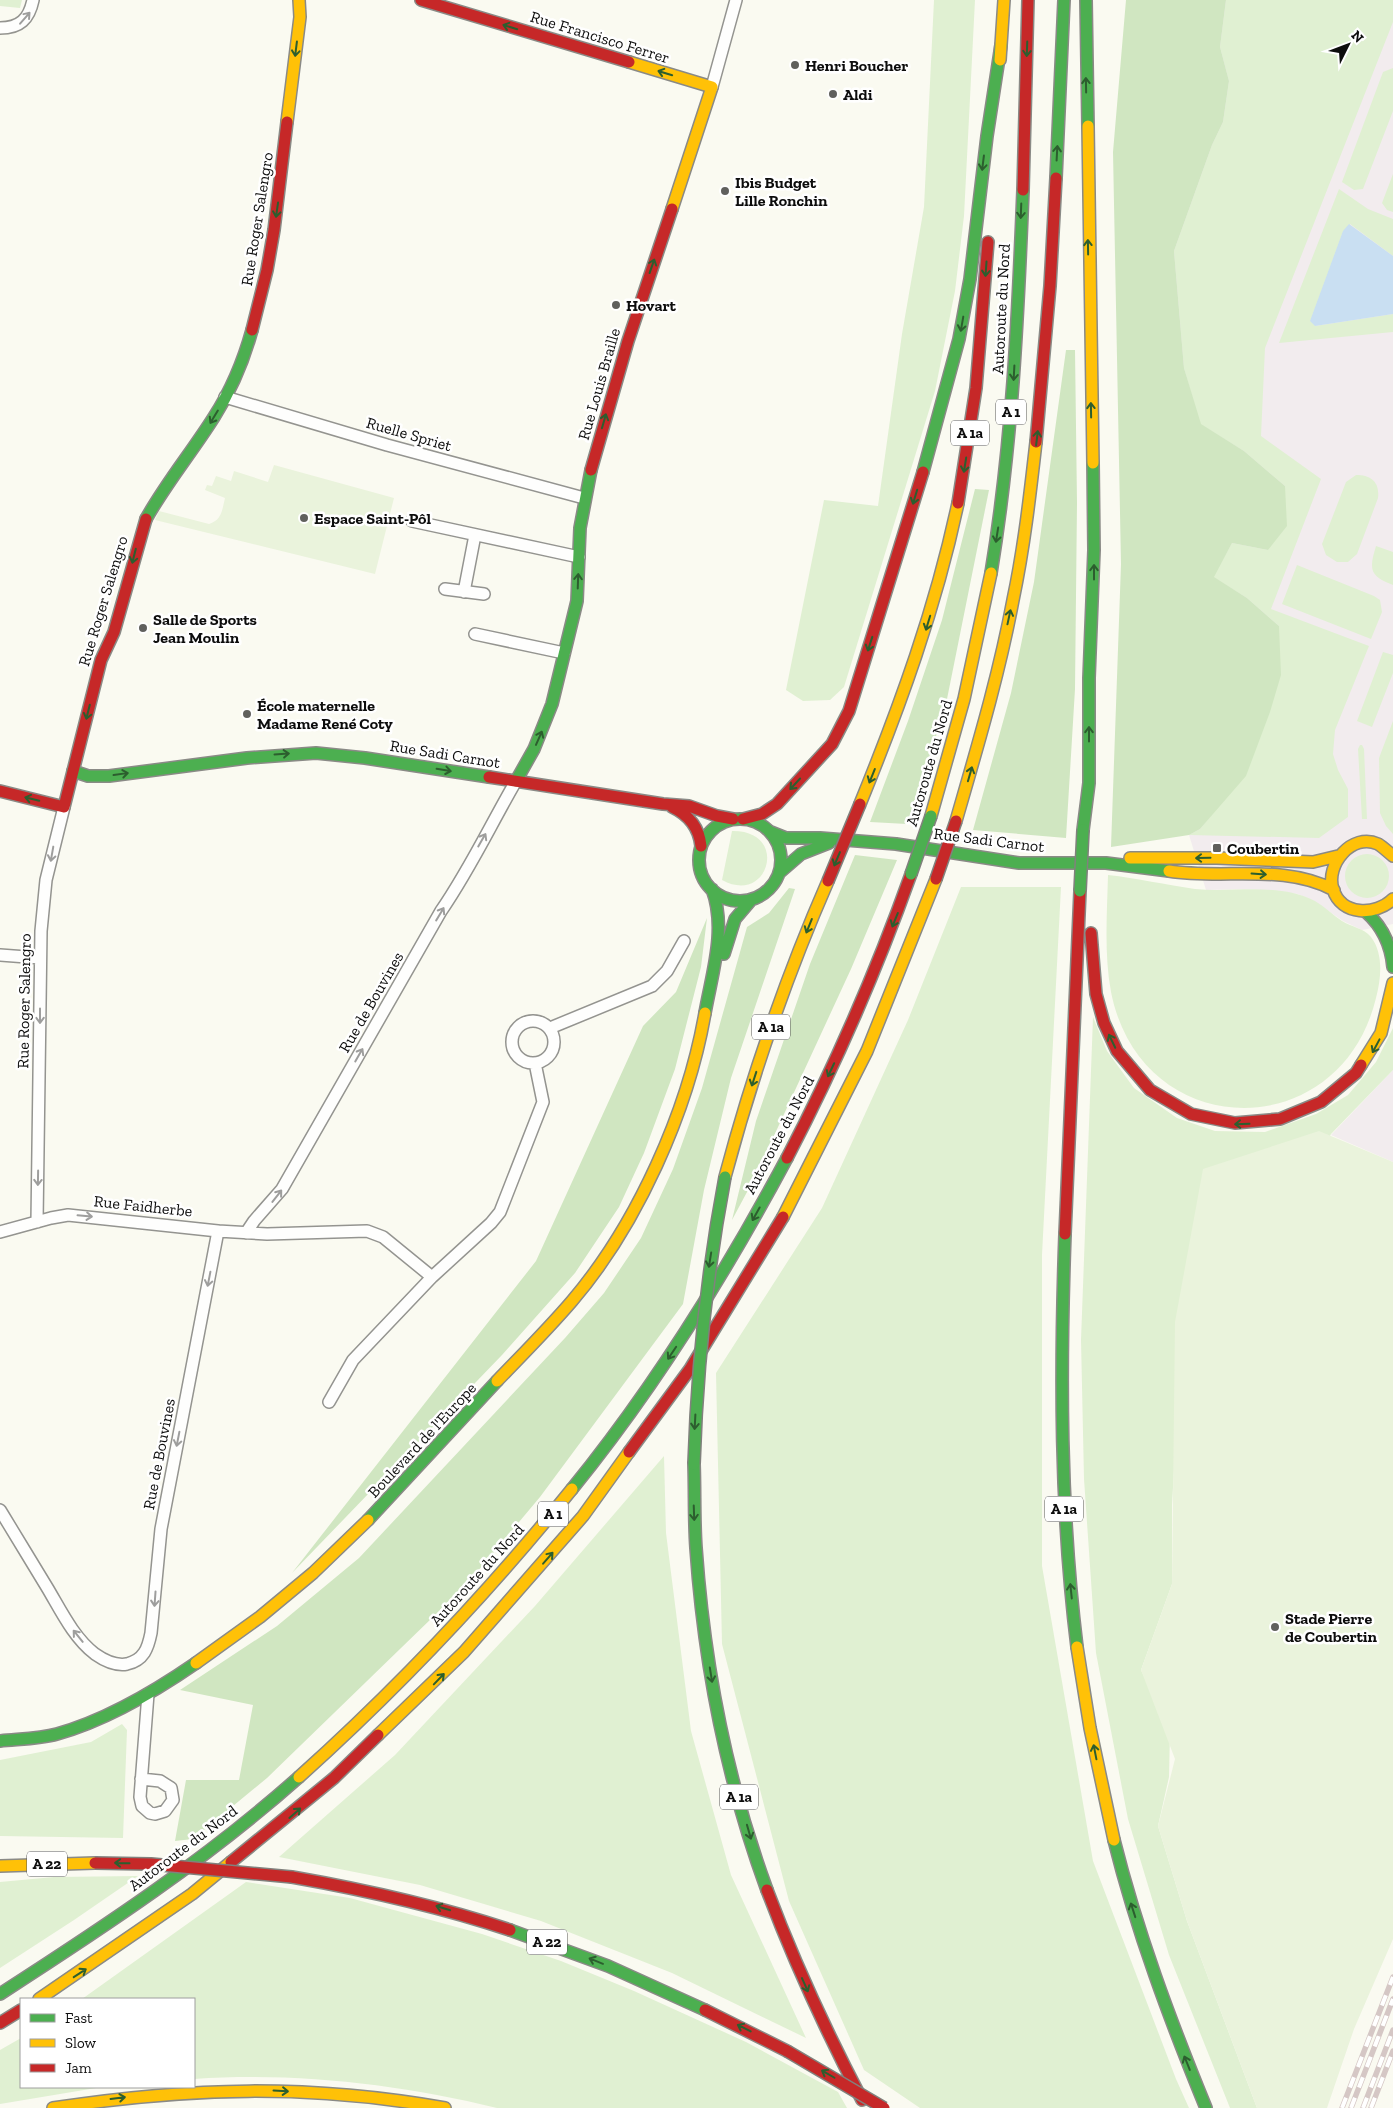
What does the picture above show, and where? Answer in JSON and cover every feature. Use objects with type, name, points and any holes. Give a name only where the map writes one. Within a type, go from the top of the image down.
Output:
[{"type":"main road","name":"Rue Roger Salengro","points":[[64,807],[101,660],[114,632],[146,519],[159,495],[210,424],[225,397],[249,341],[271,249],[301,0]]},
{"type":"main road","name":"Rue Francisco Ferrer","points":[[421,0],[712,87]]},
{"type":"main road","points":[[991,204],[1004,0]]},
{"type":"main road","name":"Autoroute du Nord","points":[[0,1994],[85,1939],[188,1868],[271,1800],[361,1721],[429,1654],[564,1501],[622,1425],[685,1334],[770,1189],[821,1090],[854,1019],[898,911],[931,816],[959,720],[978,638],[994,556],[1002,501],[1013,386],[1028,0]]},
{"type":"main road","name":"A 1","points":[[41,1998],[97,1962],[191,1896],[296,1812],[375,1741],[454,1663],[498,1616],[589,1509],[646,1433],[698,1358],[735,1301],[829,1130],[877,1028],[910,949],[936,879],[956,821],[981,734],[1002,650],[1018,571],[1031,486],[1049,304],[1064,0]]},
{"type":"main road","name":"A 1a","points":[[1086,0],[1094,550],[1089,678],[1089,782],[1083,830],[1080,891],[1062,1334],[1062,1469],[1070,1589],[1089,1721],[1108,1813],[1127,1891],[1162,1997],[1206,2108]]},
{"type":"main road","points":[[738,819],[760,824],[776,840],[780,852],[779,873],[770,888],[752,899],[742,901],[728,899],[712,889],[705,881],[700,867],[701,846],[714,828],[738,819],[762,814],[776,804],[832,744],[849,711],[935,433],[960,339],[975,241],[992,96],[1001,45]]},
{"type":"main road","name":"Rue Louis Braille","points":[[516,781],[534,749],[548,716],[577,602],[580,528],[584,498],[628,341],[712,87]]},
{"type":"main road","name":"A 1a","points":[[866,2108],[825,2030],[786,1943],[751,1841],[731,1768],[713,1690],[703,1623],[696,1550],[694,1464],[696,1398],[704,1305],[713,1243],[725,1177],[744,1106],[772,1024],[915,663],[936,595],[952,531],[968,448],[978,362],[989,232]]},
{"type":"main road","name":"Rue Sadi Carnot","points":[[73,771],[88,776],[109,776],[247,758],[316,753],[365,758],[663,804],[689,806],[717,816],[738,819]]},
{"type":"main road","points":[[1089,782],[1096,803],[1095,831]]},
{"type":"main road","points":[[0,791],[64,807]]},
{"type":"main road","name":"Rue Sadi Carnot","points":[[663,804],[678,809],[691,819],[698,831],[701,846]]},
{"type":"main road","name":"Rue Sadi Carnot","points":[[770,832],[790,838],[896,844],[1019,862],[1106,863],[1181,873],[1290,876],[1321,883],[1334,890]]},
{"type":"main road","name":"Rue Sadi Carnot","points":[[779,873],[790,862],[805,852],[839,840]]},
{"type":"main road","name":"Rue Sadi Carnot","points":[[1106,863],[1131,858],[1246,859],[1313,862],[1338,856],[1348,847],[1362,842],[1377,844],[1392,853]]},
{"type":"main road","points":[[1093,874],[1094,848]]},
{"type":"main road","points":[[1338,856],[1331,872],[1334,890],[1341,901],[1348,907],[1366,912],[1377,923],[1385,935],[1391,950],[1393,968]]},
{"type":"main road","name":"Boulevard de l'Europe","points":[[708,1004],[720,921],[718,904],[712,889]]},
{"type":"main road","name":"Boulevard de l'Europe","points":[[0,1740],[29,1739],[68,1731],[105,1716],[148,1694],[234,1636],[313,1573],[371,1517],[574,1300],[616,1240],[653,1172],[684,1095],[708,1004],[735,920],[752,899]]},
{"type":"main road","points":[[1366,912],[1381,908],[1393,899]]},
{"type":"main road","points":[[1091,925],[1092,970],[1096,994],[1102,1018],[1117,1050],[1137,1078],[1154,1094],[1182,1110],[1215,1122],[1236,1124],[1282,1119],[1312,1108],[1339,1090],[1362,1067],[1377,1044],[1388,1018],[1393,983]]},
{"type":"main road","name":"A 22","points":[[0,1866],[95,1863],[186,1866],[292,1877],[395,1895],[463,1914],[546,1942],[671,1993],[787,2051],[884,2108]]},
{"type":"main road","points":[[0,2023],[20,2011]]},
{"type":"main road","points":[[53,2108],[98,2100],[161,2094],[270,2090],[334,2093],[445,2108]]},
{"type":"street","points":[[4,28],[20,24],[26,19],[33,0]]},
{"type":"street","name":"Rue Louis Braille","points":[[712,87],[736,0]]},
{"type":"street","name":"Ruelle Spriet","points":[[225,397],[387,445],[584,498]]},
{"type":"street","points":[[412,521],[579,557]]},
{"type":"street","points":[[464,592],[475,535]]},
{"type":"street","points":[[445,589],[484,594]]},
{"type":"street","points":[[475,634],[564,653]]},
{"type":"street","name":"Rue de Bouvines","points":[[246,1233],[282,1189],[441,911],[460,884],[477,849],[516,781]]},
{"type":"street","name":"Rue Roger Salengro","points":[[37,1222],[40,958],[44,895],[53,845],[64,807]]},
{"type":"street","points":[[550,1028],[652,986],[667,971],[684,941]]},
{"type":"street","points":[[0,955],[40,958]]},
{"type":"street","points":[[529,1021],[543,1022],[550,1028],[554,1037],[554,1047],[549,1056],[535,1063],[522,1060],[515,1053],[512,1044],[513,1035],[521,1024],[529,1021]]},
{"type":"street","points":[[329,1402],[353,1360],[432,1277],[491,1223],[500,1212],[543,1102],[535,1063]]},
{"type":"street","name":"Rue Faidherbe","points":[[0,1232],[60,1216],[78,1215],[246,1233],[367,1231],[383,1237],[432,1277]]},
{"type":"street","name":"Rue de Bouvines","points":[[0,1510],[71,1628],[96,1655],[117,1665],[138,1660],[146,1651],[153,1622],[161,1529],[218,1231]]},
{"type":"street","points":[[141,1779],[148,1694]]},
{"type":"shaded area","points":[[1141,0],[1393,0],[1393,924],[1362,930],[1343,921],[1314,901],[1298,894],[1252,889],[1206,890],[1189,835],[1195,821]]},
{"type":"shaded area","points":[[1393,1070],[1393,1162],[1331,1135]]},
{"type":"green space","points":[[0,0],[22,0],[20,8],[0,6]]},
{"type":"green space","points":[[934,0],[975,0],[964,216],[955,291],[935,391],[844,687],[830,700],[803,701],[786,690],[824,500],[878,506],[902,334],[924,207]]},
{"type":"green space","points":[[1126,0],[1226,0],[1220,47],[1229,81],[1223,122],[1212,145],[1174,251],[1184,368],[1201,424],[1244,451],[1285,486],[1287,526],[1268,550],[1232,543],[1214,577],[1247,598],[1279,626],[1281,675],[1270,712],[1246,776],[1200,829],[1189,835],[1111,847],[1121,564],[1113,152]]},
{"type":"green space","points":[[1226,0],[1393,0],[1393,22],[1265,348],[1261,436],[1321,479],[1271,609],[1369,646],[1335,730],[1333,754],[1338,770],[1348,789],[1348,817],[1319,838],[1189,835],[1200,829],[1214,812],[1279,626],[1247,598],[1213,577],[1232,543],[1268,550],[1285,486],[1244,451],[1200,424],[1184,368],[1174,251],[1212,145],[1223,122],[1229,81],[1220,47]]},
{"type":"green space","points":[[1393,68],[1393,111],[1363,189],[1354,190],[1342,182],[1383,72]]},
{"type":"green space","points":[[1393,174],[1393,212],[1387,210],[1382,203]]},
{"type":"green space","points":[[1339,189],[1368,209],[1393,219],[1393,256],[1350,224],[1315,326],[1393,314],[1393,332],[1279,343]]},
{"type":"green space","points":[[1066,350],[1075,350],[1077,503],[1075,689],[1066,838],[973,830],[1011,693],[1034,582]]},
{"type":"green space","name":"Espace Saint-Pôl","points":[[274,465],[394,498],[375,574],[155,520],[159,511],[209,524],[217,520],[221,514],[225,498],[205,490],[207,485],[212,486],[216,476],[231,481],[234,471],[268,482]]},
{"type":"green space","points":[[1356,475],[1366,476],[1376,484],[1378,498],[1357,554],[1348,562],[1337,562],[1326,555],[1322,544],[1346,482]]},
{"type":"green space","points":[[975,489],[989,490],[945,709],[907,824],[870,822],[908,721],[942,620]]},
{"type":"green space","points":[[1376,546],[1393,552],[1393,585],[1379,578],[1373,571],[1372,561]]},
{"type":"green space","points":[[1297,565],[1380,600],[1382,612],[1371,639],[1282,604]]},
{"type":"green space","points":[[1383,652],[1393,655],[1393,673],[1372,727],[1357,721]]},
{"type":"green space","points":[[1393,721],[1393,834],[1386,826],[1380,813],[1379,758]]},
{"type":"green space","points":[[1360,745],[1364,749],[1367,819],[1362,819],[1358,749]]},
{"type":"green space","points":[[732,831],[750,834],[762,842],[767,853],[766,865],[761,876],[752,883],[738,885],[722,880]]},
{"type":"green space","points":[[1363,854],[1371,854],[1383,860],[1389,876],[1383,892],[1371,898],[1363,898],[1351,892],[1345,880],[1345,872],[1351,860]]},
{"type":"green space","points":[[855,855],[897,860],[851,969],[754,1179],[732,1220],[756,1121],[810,964]]},
{"type":"green space","points":[[1108,875],[1195,889],[1256,889],[1301,895],[1315,901],[1342,921],[1365,932],[1371,937],[1378,951],[1380,975],[1376,998],[1356,1047],[1324,1081],[1284,1102],[1241,1108],[1199,1100],[1160,1078],[1130,1042],[1111,992],[1107,949]]},
{"type":"green space","points":[[961,887],[1061,887],[1042,1255],[1042,1566],[1093,1861],[1176,2079],[1189,2108],[920,2108],[864,2070],[789,1901],[722,1644],[716,1373],[822,1208],[908,1020]]},
{"type":"green space","points":[[789,888],[795,889],[731,1078],[704,1190],[683,1304],[540,1497],[467,1584],[267,1778],[193,1839],[175,1841],[186,1780],[239,1780],[253,1705],[180,1690],[277,1626],[359,1558],[565,1338],[604,1293],[641,1238],[673,1169],[702,1088],[747,927],[769,913]]},
{"type":"green space","points":[[707,918],[701,967],[675,1069],[644,1153],[619,1207],[575,1273],[502,1355],[292,1573],[536,1261],[643,1026],[676,992]]},
{"type":"green space","points":[[1093,1017],[1107,1051],[1134,1088],[1177,1118],[1215,1131],[1265,1132],[1316,1114],[1348,1095],[1376,1062],[1393,1028],[1393,1070],[1331,1134],[1176,1435],[1172,1505],[1172,1584],[1141,1670],[1170,1731],[1169,1777],[1158,1826],[1187,1921],[1257,2108],[1230,2108],[1169,1955],[1128,1819],[1096,1653],[1084,1479],[1081,1340]]},
{"type":"green space","name":"Stade Pierre de Coubertin","points":[[1319,1131],[1393,1162],[1393,1939],[1354,2029],[1327,2108],[1257,2108],[1187,1921],[1158,1826],[1175,1759],[1141,1670],[1172,1584],[1175,1322],[1203,1169]]},
{"type":"green space","points":[[664,1456],[666,1533],[691,1731],[731,1875],[806,2038],[672,1973],[541,1921],[420,1885],[279,1857],[395,1755],[535,1606]]},
{"type":"green space","points":[[122,1724],[127,1730],[123,1838],[0,1836],[0,1760],[91,1742]]},
{"type":"green space","points":[[138,1876],[0,1968],[0,1882],[54,1877]]},
{"type":"green space","points":[[246,1882],[350,1898],[482,1934],[561,1961],[634,1991],[746,2042],[838,2092],[847,2108],[497,2108],[422,2092],[346,2082],[270,2077],[195,2079],[195,1998],[83,1998]]},
{"type":"green space","points":[[20,2039],[20,2088],[96,2088],[0,2104],[0,2050]]},
{"type":"water","points":[[1349,224],[1393,256],[1393,314],[1315,326],[1310,321],[1343,231]]},
{"type":"railway","points":[[1342,2108],[1393,1977]]},
{"type":"railway","points":[[1351,2108],[1393,1999]]},
{"type":"railway","points":[[1363,2108],[1393,2030]]},
{"type":"railway","points":[[1371,2108],[1393,2051]]},
{"type":"traffic: fast","points":[[1056,178],[1064,0]]},
{"type":"traffic: fast","points":[[1086,0],[1088,126]]},
{"type":"traffic: fast","points":[[923,472],[959,339],[970,279],[987,136],[1001,45]]},
{"type":"traffic: fast","points":[[991,573],[1009,430],[1023,190]]},
{"type":"traffic: fast","points":[[146,519],[226,397],[252,330]]},
{"type":"traffic: fast","points":[[1083,830],[1089,783],[1089,678],[1094,550],[1093,463]]},
{"type":"traffic: fast","points":[[516,781],[534,749],[552,704],[577,601],[580,528],[591,470]]},
{"type":"traffic: fast","points":[[73,771],[88,776],[109,776],[247,758],[316,753],[365,758],[489,777]]},
{"type":"traffic: fast","points":[[911,874],[931,816]]},
{"type":"traffic: fast","points":[[740,819],[756,822],[769,831],[778,844],[781,860],[778,876],[769,889],[756,898],[740,901],[724,898],[711,889],[702,876],[699,860],[702,844],[711,831],[724,822],[740,819]]},
{"type":"traffic: fast","points":[[1080,891],[1083,830]]},
{"type":"traffic: fast","points":[[771,832],[786,838],[820,838],[896,844],[1019,863],[1106,863],[1169,871]]},
{"type":"traffic: fast","points":[[779,873],[801,854],[829,843]]},
{"type":"traffic: fast","points":[[705,1013],[717,951],[718,935],[716,904],[712,889]]},
{"type":"traffic: fast","points":[[724,954],[735,919],[752,899]]},
{"type":"traffic: fast","points":[[1366,912],[1385,937],[1393,967]]},
{"type":"traffic: fast","points":[[572,1489],[632,1411],[687,1329],[714,1287],[787,1158]]},
{"type":"traffic: fast","points":[[694,1464],[704,1320],[713,1248],[725,1177]]},
{"type":"traffic: fast","points":[[1065,1234],[1062,1337],[1064,1492],[1071,1595],[1077,1647]]},
{"type":"traffic: fast","points":[[368,1520],[497,1381]]},
{"type":"traffic: fast","points":[[694,1464],[696,1548],[711,1678],[740,1807],[767,1890]]},
{"type":"traffic: fast","points":[[0,1741],[50,1736],[94,1721],[147,1695],[196,1663]]},
{"type":"traffic: fast","points":[[0,1994],[154,1891],[228,1836],[299,1777]]},
{"type":"traffic: fast","points":[[1114,1840],[1133,1908],[1155,1975],[1206,2108]]},
{"type":"traffic: fast","points":[[510,1930],[608,1966],[705,2010]]},
{"type":"traffic: slow","points":[[287,122],[300,17],[299,0]]},
{"type":"traffic: slow","points":[[1000,60],[1004,0]]},
{"type":"traffic: slow","points":[[629,62],[712,87],[672,209]]},
{"type":"traffic: slow","points":[[1088,126],[1093,463]]},
{"type":"traffic: slow","points":[[956,821],[987,711],[1007,628],[1024,541],[1036,442]]},
{"type":"traffic: slow","points":[[860,804],[916,656],[939,580],[958,503]]},
{"type":"traffic: slow","points":[[931,816],[964,699],[991,573]]},
{"type":"traffic: slow","points":[[1393,856],[1378,844],[1359,843],[1350,847],[1337,861],[1333,870],[1332,880],[1337,898],[1351,909],[1369,910],[1378,908],[1386,905],[1393,899]]},
{"type":"traffic: slow","points":[[1130,858],[1217,858],[1313,862],[1338,856]]},
{"type":"traffic: slow","points":[[1169,871],[1210,874],[1274,874],[1314,882],[1334,890]]},
{"type":"traffic: slow","points":[[783,1217],[867,1051],[936,879]]},
{"type":"traffic: slow","points":[[725,1177],[771,1027],[828,881]]},
{"type":"traffic: slow","points":[[1361,1065],[1381,1033],[1393,983]]},
{"type":"traffic: slow","points":[[497,1381],[572,1301],[596,1271],[618,1238],[638,1202],[673,1127],[697,1050],[705,1013]]},
{"type":"traffic: slow","points":[[378,1735],[464,1652],[583,1516],[629,1452]]},
{"type":"traffic: slow","points":[[299,1777],[372,1709],[441,1639],[508,1565],[572,1489]]},
{"type":"traffic: slow","points":[[196,1663],[260,1617],[313,1573],[368,1520]]},
{"type":"traffic: slow","points":[[1077,1647],[1090,1728],[1114,1840]]},
{"type":"traffic: slow","points":[[40,1998],[192,1894],[231,1862]]},
{"type":"traffic: slow","points":[[0,1866],[95,1863]]},
{"type":"traffic: slow","points":[[53,2108],[153,2096],[249,2091],[345,2095],[445,2108]]},
{"type":"traffic: jam","points":[[421,0],[629,62]]},
{"type":"traffic: jam","points":[[1023,190],[1028,0]]},
{"type":"traffic: jam","points":[[252,330],[267,270],[274,230],[287,122]]},
{"type":"traffic: jam","points":[[1036,442],[1050,286],[1056,178]]},
{"type":"traffic: jam","points":[[591,470],[628,341],[672,209]]},
{"type":"traffic: jam","points":[[958,503],[976,388],[988,242]]},
{"type":"traffic: jam","points":[[743,819],[762,814],[777,804],[832,744],[849,711],[923,472]]},
{"type":"traffic: jam","points":[[0,791],[64,807],[101,660],[114,632],[146,519]]},
{"type":"traffic: jam","points":[[489,777],[663,804],[689,806],[717,816],[733,819]]},
{"type":"traffic: jam","points":[[828,881],[860,804]]},
{"type":"traffic: jam","points":[[672,807],[692,822],[698,833],[701,846]]},
{"type":"traffic: jam","points":[[936,879],[956,821]]},
{"type":"traffic: jam","points":[[787,1158],[822,1089],[854,1018],[884,947],[911,874]]},
{"type":"traffic: jam","points":[[1065,1234],[1080,891]]},
{"type":"traffic: jam","points":[[1091,933],[1096,994],[1104,1023],[1117,1051],[1150,1090],[1191,1114],[1235,1123],[1280,1119],[1321,1102],[1356,1073],[1361,1065]]},
{"type":"traffic: jam","points":[[629,1452],[690,1369],[783,1217]]},
{"type":"traffic: jam","points":[[231,1862],[334,1778],[378,1735]]},
{"type":"traffic: jam","points":[[95,1863],[151,1864],[292,1877]]},
{"type":"traffic: jam","points":[[292,1877],[402,1899],[510,1930]]},
{"type":"traffic: jam","points":[[767,1890],[811,1996],[862,2100]]},
{"type":"traffic: jam","points":[[705,2010],[787,2051]]},
{"type":"traffic: jam","points":[[0,2023],[20,2011]]},
{"type":"traffic: jam","points":[[787,2051],[884,2108]]},
{"type":"place","name":"Henri Boucher","points":[[795,65]]},
{"type":"place","name":"Aldi","points":[[833,94]]},
{"type":"place","name":"Ibis Budget Lille Ronchin","points":[[725,191]]},
{"type":"place","name":"Hovart","points":[[616,305]]},
{"type":"place","name":"Espace Saint-Pôl","points":[[304,518]]},
{"type":"place","name":"Salle de Sports Jean Moulin","points":[[143,628]]},
{"type":"place","name":"École maternelle Madame René Coty","points":[[247,714]]},
{"type":"place","name":"Coubertin","points":[[1217,848]]},
{"type":"place","name":"Stade Pierre de Coubertin","points":[[1275,1627]]}]
